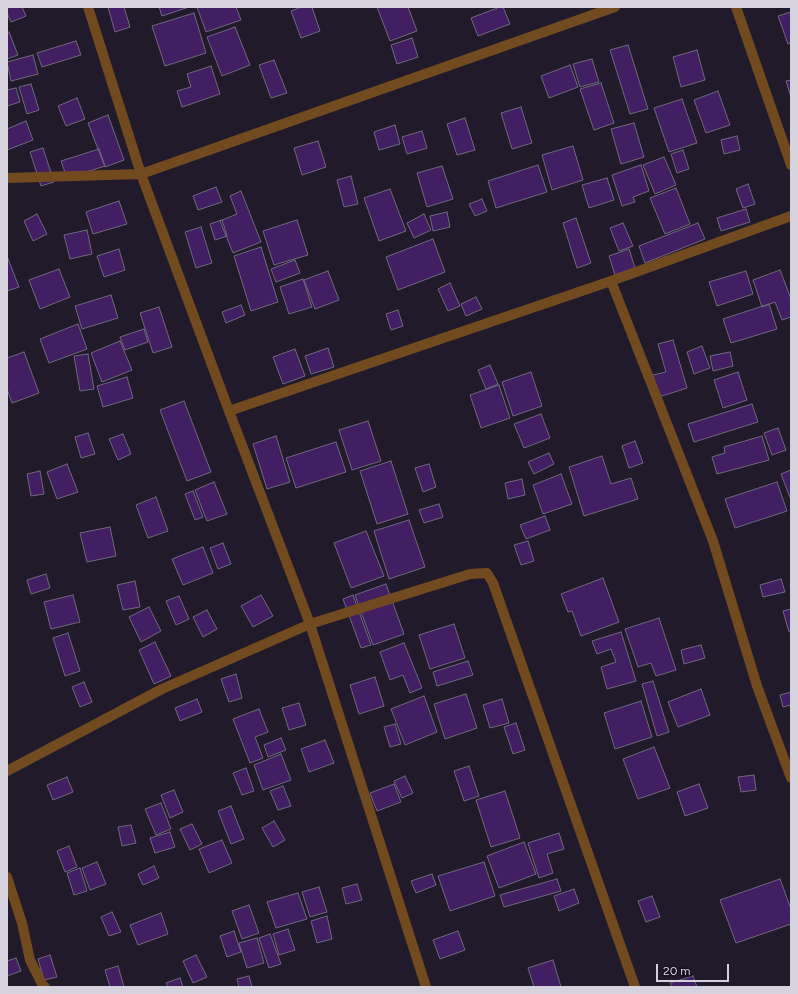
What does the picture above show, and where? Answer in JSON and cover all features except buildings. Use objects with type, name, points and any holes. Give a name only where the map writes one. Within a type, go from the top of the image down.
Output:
[{"type":"street","points":[[88,7],[141,174],[310,624],[426,987]]},
{"type":"street","points":[[7,178],[141,174],[615,7]]},
{"type":"street","points":[[736,7],[791,165]]},
{"type":"street","points":[[229,411],[611,281],[791,216]]},
{"type":"street","points":[[611,281],[713,541],[757,686],[791,778]]},
{"type":"street","points":[[7,771],[162,689],[310,624],[470,574],[486,574],[496,590],[635,987]]},
{"type":"street","points":[[7,877],[22,923],[30,960],[45,987]]}]
